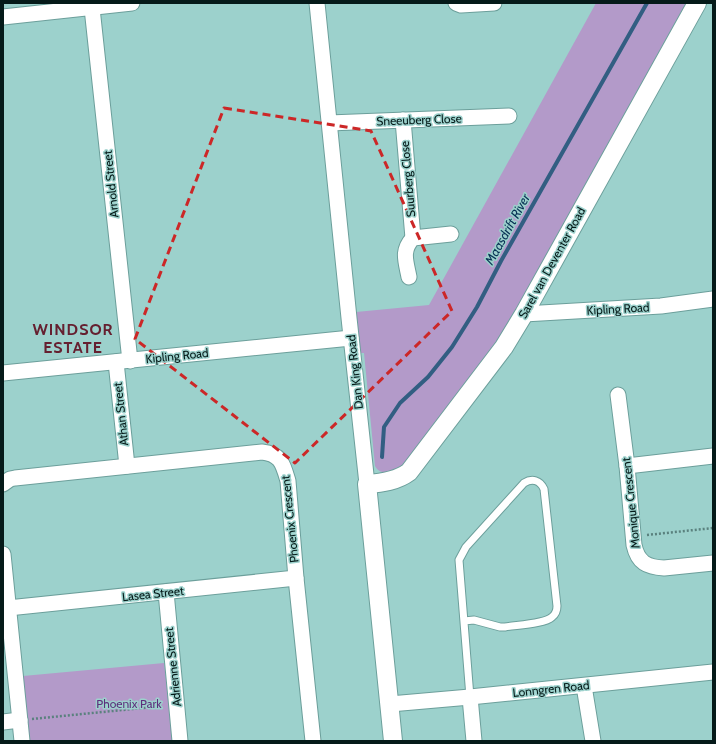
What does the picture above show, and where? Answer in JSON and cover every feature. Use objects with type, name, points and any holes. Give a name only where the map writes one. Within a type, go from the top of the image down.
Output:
[{"type":"street","points":[[3,17],[132,3]]},
{"type":"street","name":"Dan King Road","points":[[317,3],[393,741]]},
{"type":"street","points":[[456,3],[462,6],[494,3]]},
{"type":"street","name":"Sarel van Deventer Road","points":[[367,484],[380,483],[400,477],[413,468],[504,347],[524,314],[697,3]]},
{"type":"street","name":"Arnold Street","points":[[92,8],[123,362]]},
{"type":"street","name":"Sneeuberg Close","points":[[329,123],[509,116]]},
{"type":"street","name":"Suurberg Close","points":[[403,120],[413,238],[406,251],[409,277]]},
{"type":"street","points":[[413,238],[451,234]]},
{"type":"street","name":"Kipling Road","points":[[524,314],[661,306],[713,299]]},
{"type":"street","name":"Kipling Road","points":[[3,373],[351,338]]},
{"type":"street","name":"Athan Street","points":[[123,362],[127,466]]},
{"type":"street","name":"Monique Crescent","points":[[618,394],[636,553],[645,564],[664,568],[713,563]]},
{"type":"street","name":"Phoenix Crescent","points":[[3,484],[16,478],[127,466],[262,452],[275,455],[281,461],[288,481],[296,578],[313,741]]},
{"type":"street","points":[[627,466],[713,456]]},
{"type":"street","points":[[3,554],[22,741]]},
{"type":"street","name":"Lasea Street","points":[[8,608],[296,578]]},
{"type":"street","name":"Adrienne Street","points":[[166,592],[180,741]]},
{"type":"street","name":"Lonngren Road","points":[[390,704],[584,686],[713,672]]},
{"type":"street","points":[[584,686],[593,741]]},
{"type":"street","points":[[470,697],[474,741]]},
{"type":"street","points":[[3,722],[20,720]]},
{"type":"lane","points":[[464,621],[474,620],[505,627],[543,621],[551,618],[556,613],[557,606],[544,489],[537,481],[530,480],[524,483],[466,546],[459,560],[470,697]]},
{"type":"path","points":[[633,537],[713,528]]},
{"type":"path","points":[[20,720],[177,705]]},
{"type":"highlighted area","points":[[224,108],[371,131],[452,311],[295,463],[135,339]]},
{"type":"green space","points":[[596,3],[686,3],[506,328],[406,463],[390,472],[382,472],[375,466],[364,353],[360,353],[356,312],[429,305]]},
{"type":"green space","name":"Phoenix Park","points":[[164,663],[173,741],[29,741],[23,676]]},
{"type":"waterway","name":"Maasdrift River","points":[[382,457],[384,427],[400,403],[428,377],[452,347],[477,307],[501,261],[647,3]]},
{"type":"district","name":"WINDSOR ESTATE","points":[[73,338]]}]
